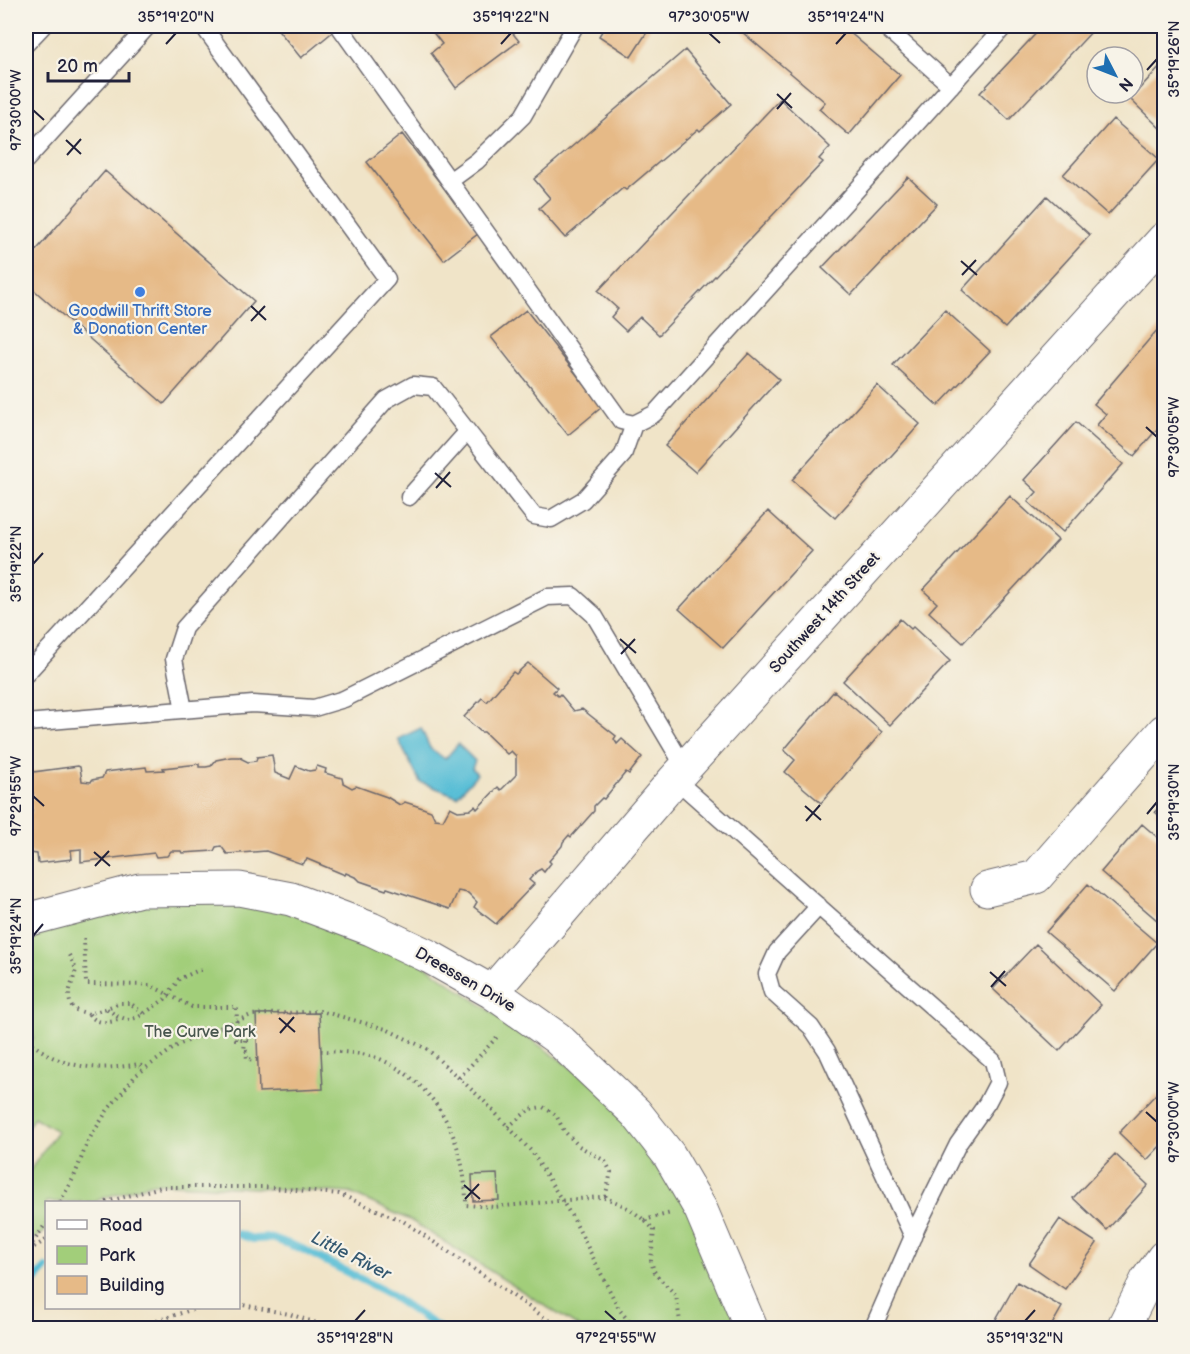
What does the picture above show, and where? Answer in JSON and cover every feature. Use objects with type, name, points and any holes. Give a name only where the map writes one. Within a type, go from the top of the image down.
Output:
[{"type":"street","name":"Southwest 14th Street","points":[[492,992],[680,773],[1164,239]]},
{"type":"street","points":[[987,890],[1036,877],[1164,731]]},
{"type":"street","name":"Dreessen Drive","points":[[26,920],[140,890],[239,889],[291,899],[371,929],[430,957],[492,992],[557,1038],[636,1113],[669,1155],[701,1210],[751,1329]]},
{"type":"street","points":[[1123,1329],[1147,1280],[1164,1257]]},
{"type":"lane","points":[[26,44],[43,26]]},
{"type":"lane","points":[[26,160],[148,26]]},
{"type":"lane","points":[[26,675],[387,279],[203,26]]},
{"type":"lane","points":[[339,26],[621,421],[634,424],[654,414],[1005,26]]},
{"type":"lane","points":[[451,180],[477,161],[524,116],[575,26]]},
{"type":"lane","points":[[884,26],[951,86]]},
{"type":"lane","points":[[184,710],[174,659],[184,628],[386,400],[413,385],[433,387],[534,516],[551,519],[583,500],[623,455],[634,424]]},
{"type":"lane","points":[[409,497],[468,432]]},
{"type":"lane","points":[[26,723],[253,704],[314,708],[344,699],[547,597],[573,596],[594,615],[680,773],[819,906],[993,1060],[998,1082],[987,1103],[958,1144],[913,1237],[873,1329]]},
{"type":"lane","points":[[819,906],[777,952],[767,974],[772,992],[811,1027],[827,1051],[913,1237]]},
{"type":"path","points":[[84,938],[86,984],[150,985],[192,1007],[237,1007],[236,1040],[250,1040],[250,1037],[257,1036]]},
{"type":"path","points":[[69,955],[76,969],[68,1000],[73,1009],[89,1014],[95,1021],[100,1022],[123,1018]]},
{"type":"path","points":[[106,1009],[128,1020],[144,1014],[165,999],[179,979],[199,970],[205,970]]},
{"type":"path","points":[[89,1014],[121,1003],[130,1003],[144,1014]]},
{"type":"path","points":[[61,1201],[74,1178],[88,1142],[102,1118],[136,1075],[144,1069],[178,1045],[250,1015],[321,1011],[386,1029],[427,1049],[483,1100],[531,1152],[563,1202],[619,1308],[634,1329]]},
{"type":"path","points":[[459,1078],[497,1037]]},
{"type":"path","points":[[245,1040],[244,1051],[246,1051],[247,1059],[258,1060]]},
{"type":"path","points":[[32,1044],[57,1060],[86,1067],[116,1068],[139,1064],[144,1069]]},
{"type":"path","points":[[321,1051],[379,1059],[409,1077],[437,1104],[455,1136],[466,1179],[466,1205],[494,1207],[605,1198],[614,1201],[644,1220],[654,1230],[651,1261],[654,1272],[676,1295],[681,1329]]},
{"type":"path","points":[[508,1127],[530,1109],[543,1107],[556,1116],[564,1131],[579,1146],[605,1161],[611,1172],[605,1198]]},
{"type":"path","points":[[113,1201],[161,1187],[264,1187],[339,1194],[403,1221],[560,1329]]},
{"type":"path","points":[[644,1220],[674,1212]]},
{"type":"path","points":[[45,1224],[26,1253],[45,1241]]},
{"type":"path","points":[[240,1304],[289,1314],[332,1329]]},
{"type":"path","points":[[134,1329],[194,1309]]},
{"type":"green space","name":"The Curve Park","points":[[126,888],[352,914],[636,1113],[758,1328],[580,1328],[410,1220],[350,1193],[153,1183],[97,1201],[45,1201],[45,1232],[26,1244],[26,1176],[57,1131],[34,1117],[26,1130],[26,1046],[34,1038],[26,1027],[26,936]]},
{"type":"water","points":[[421,728],[430,748],[445,759],[458,744],[475,761],[472,768],[477,774],[457,796],[420,782],[398,739]]},
{"type":"building","points":[[275,26],[331,26],[335,30],[301,58]]},
{"type":"building","points":[[428,26],[507,26],[519,41],[456,88],[431,53],[442,44]]},
{"type":"building","points":[[605,26],[651,26],[631,57],[599,36]]},
{"type":"building","points":[[721,26],[735,26],[730,32]]},
{"type":"building","points":[[735,26],[842,26],[900,75],[849,135],[819,109],[825,102]]},
{"type":"building","points":[[1043,26],[1092,26],[1095,28],[1009,120],[980,93]]},
{"type":"building","points":[[685,50],[731,104],[626,190],[623,188],[565,238],[539,208],[550,198],[534,179]]},
{"type":"building","points":[[1164,62],[1164,132],[1136,105],[1145,105],[1145,83]]},
{"type":"building","points":[[780,99],[830,147],[819,159],[823,162],[659,335],[640,317],[626,331],[611,317],[618,309],[598,291]]},
{"type":"building","points":[[1113,119],[1159,159],[1108,215],[1063,175]]},
{"type":"building","points":[[402,134],[479,233],[444,260],[367,162]]},
{"type":"building","name":"Goodwill Thrift Store & Donation Center","points":[[105,171],[254,301],[164,404],[26,283],[26,262]]},
{"type":"building","points":[[908,177],[937,204],[851,295],[822,268]]},
{"type":"building","points":[[1047,196],[1090,235],[1005,328],[962,290]]},
{"type":"building","points":[[526,310],[602,407],[568,435],[491,337]]},
{"type":"building","points":[[945,310],[990,351],[938,406],[893,365]]},
{"type":"building","points":[[1164,322],[1164,421],[1134,456],[1097,425],[1106,414],[1094,404]]},
{"type":"building","points":[[749,353],[779,379],[695,472],[665,446]]},
{"type":"building","points":[[877,385],[920,424],[835,518],[792,480]]},
{"type":"building","points":[[1076,422],[1123,464],[1063,532],[1028,502],[1037,492],[1024,480]]},
{"type":"building","points":[[1010,496],[1058,540],[963,643],[929,612],[937,603],[923,590]]},
{"type":"building","points":[[768,511],[812,551],[723,648],[679,609]]},
{"type":"building","points":[[900,619],[911,629],[913,627],[950,661],[890,725],[843,681]]},
{"type":"building","points":[[528,663],[557,688],[553,692],[558,696],[560,694],[574,711],[582,709],[616,736],[614,739],[617,744],[622,739],[642,757],[629,774],[626,772],[604,799],[602,798],[594,806],[594,811],[571,837],[569,835],[563,842],[544,872],[541,869],[537,871],[529,880],[534,884],[496,924],[474,907],[477,902],[468,893],[458,891],[450,909],[360,881],[346,873],[345,875],[307,859],[302,864],[266,851],[227,854],[221,846],[216,847],[214,851],[182,853],[171,851],[167,856],[156,857],[154,853],[81,862],[81,849],[71,850],[72,859],[38,863],[37,854],[30,853],[26,846],[26,816],[32,812],[30,800],[33,798],[33,793],[26,793],[26,773],[78,766],[82,781],[91,782],[102,778],[105,772],[146,767],[147,771],[164,770],[163,768],[199,764],[199,767],[206,767],[211,766],[216,760],[231,757],[242,757],[240,758],[248,762],[256,761],[257,757],[272,755],[275,773],[290,779],[296,766],[309,771],[315,770],[317,766],[326,769],[325,773],[342,778],[343,783],[352,788],[356,786],[387,797],[400,805],[405,802],[431,811],[435,819],[443,820],[450,807],[458,811],[470,810],[475,806],[477,809],[498,787],[501,790],[516,775],[516,756],[511,751],[507,754],[464,717],[482,698],[487,702],[513,672],[516,674]]},
{"type":"building","points":[[834,691],[882,732],[821,803],[785,772],[795,760],[784,750]]},
{"type":"building","points":[[1164,800],[1164,820],[1155,812]]},
{"type":"building","points":[[1142,824],[1164,843],[1164,926],[1101,872]]},
{"type":"building","points":[[1088,884],[1157,943],[1115,991],[1046,932]]},
{"type":"building","points":[[1036,944],[1101,1005],[1059,1051],[993,989]]},
{"type":"building","points":[[319,1013],[323,1089],[259,1092],[256,1014]]},
{"type":"building","points":[[1156,1094],[1164,1102],[1164,1142],[1147,1160],[1119,1133]]},
{"type":"building","points":[[1115,1154],[1148,1185],[1107,1230],[1073,1198]]},
{"type":"building","points":[[497,1174],[499,1200],[473,1201],[472,1175]]},
{"type":"building","points":[[1060,1219],[1097,1243],[1065,1289],[1029,1264]]},
{"type":"building","points":[[1017,1282],[1062,1307],[1050,1328],[1037,1324],[1035,1328],[991,1328]]},
{"type":"waterway","name":"Little River","points":[[240,1235],[253,1239],[272,1238],[302,1249],[384,1291],[439,1328]]},
{"type":"waterway","name":"Little River","points":[[26,1290],[45,1269]]},
{"type":"place","name":"Goodwill Thrift Store & Donation Center","points":[[140,292]]}]
